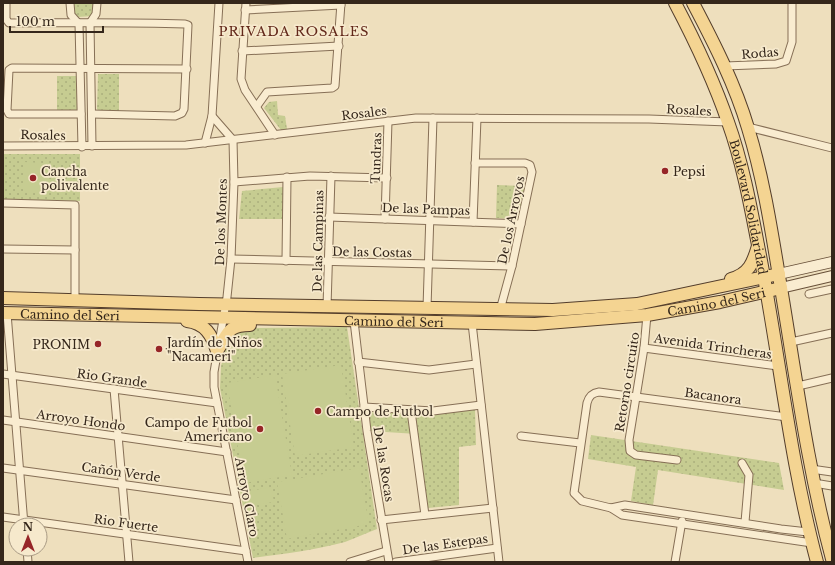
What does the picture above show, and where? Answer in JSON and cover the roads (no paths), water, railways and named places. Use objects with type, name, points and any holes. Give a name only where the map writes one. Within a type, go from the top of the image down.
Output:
[{"type":"main road","name":"Boulevard Solidaridad","points":[[675,3],[705,64],[728,122],[741,166],[768,291],[778,366],[796,478],[817,562]]},
{"type":"main road","name":"Boulevard Solidaridad","points":[[694,3],[725,66],[748,127],[767,206],[814,483],[832,558]]},
{"type":"main road","points":[[676,297],[698,286],[744,274],[754,261],[758,245]]},
{"type":"main road","points":[[779,274],[832,262]]},
{"type":"main road","name":"Camino del Seri","points":[[3,298],[226,305],[500,310],[597,308],[637,304],[676,297],[779,274]]},
{"type":"main road","points":[[781,288],[832,276]]},
{"type":"main road","name":"Camino del Seri","points":[[5,313],[535,324],[647,315],[705,306],[781,288]]},
{"type":"main road","points":[[158,317],[190,321],[201,326],[212,337],[217,352]]},
{"type":"main road","points":[[217,352],[227,332],[236,326],[272,325],[286,319]]},
{"type":"street","points":[[6,3],[6,20],[10,23],[79,24],[107,22],[187,24],[189,29],[184,109],[179,115],[92,114]]},
{"type":"street","points":[[70,3],[71,15],[79,24],[82,147]]},
{"type":"street","points":[[205,143],[212,116],[219,3]]},
{"type":"street","name":"Rodas","points":[[725,66],[776,64],[786,61],[792,42],[792,3]]},
{"type":"street","points":[[257,106],[267,92],[332,88],[336,84],[341,4],[245,7],[240,79],[245,90],[275,135]]},
{"type":"street","points":[[97,7],[107,22]]},
{"type":"street","points":[[92,146],[90,23],[97,7]]},
{"type":"street","points":[[242,51],[339,46]]},
{"type":"street","points":[[81,114],[12,115],[7,110],[10,69],[187,69]]},
{"type":"street","points":[[212,116],[233,140]]},
{"type":"street","points":[[427,308],[433,118]]},
{"type":"street","name":"Rosales","points":[[3,146],[82,147],[205,143],[388,121],[433,118],[650,119],[728,122]]},
{"type":"street","points":[[473,222],[477,118]]},
{"type":"street","name":"Tundras","points":[[385,219],[388,121]]},
{"type":"street","points":[[748,127],[832,148]]},
{"type":"street","name":"De los Montes","points":[[224,318],[230,259],[234,182],[233,140]]},
{"type":"street","name":"De los Arroyos","points":[[475,163],[525,163],[532,168],[512,266],[500,310]]},
{"type":"street","points":[[234,182],[287,177],[331,176],[387,178]]},
{"type":"street","name":"De las Campinas","points":[[327,307],[331,176]]},
{"type":"street","points":[[286,261],[287,177]]},
{"type":"street","points":[[3,203],[74,205],[75,300]]},
{"type":"street","name":"De las Pampas","points":[[329,217],[521,224]]},
{"type":"street","points":[[3,249],[75,250]]},
{"type":"street","name":"De las Costas","points":[[230,259],[512,266]]},
{"type":"street","points":[[810,294],[832,289]]},
{"type":"street","points":[[5,313],[12,375],[24,517]]},
{"type":"street","name":"Retorno circuito","points":[[647,315],[644,348],[629,440],[630,451],[636,455],[677,460]]},
{"type":"street","name":"Arroyo Claro","points":[[224,318],[217,352],[214,387],[248,562]]},
{"type":"street","name":"De las Rocas","points":[[354,321],[364,407],[381,520],[389,562]]},
{"type":"street","points":[[472,323],[499,562]]},
{"type":"street","points":[[791,342],[832,333]]},
{"type":"street","name":"Avenida Trincheras","points":[[644,348],[778,366]]},
{"type":"street","points":[[358,362],[429,370],[476,364]]},
{"type":"street","name":"Rio Grande","points":[[3,374],[217,404]]},
{"type":"street","points":[[798,386],[832,378]]},
{"type":"street","points":[[114,389],[129,562]]},
{"type":"street","name":"Retorno circuito","points":[[611,508],[582,501],[574,493],[580,443],[587,403],[590,396],[599,392],[636,396]]},
{"type":"street","name":"Bacanora","points":[[636,396],[787,417]]},
{"type":"street","points":[[364,407],[411,411],[449,410],[481,404]]},
{"type":"street","points":[[411,411],[425,514]]},
{"type":"street","name":"Arroyo Hondo","points":[[3,420],[227,452]]},
{"type":"street","points":[[521,436],[580,443]]},
{"type":"street","points":[[742,463],[749,475],[745,522]]},
{"type":"street","name":"Cañón Verde","points":[[3,468],[122,483],[236,500]]},
{"type":"street","points":[[812,469],[832,472]]},
{"type":"street","points":[[814,483],[832,486]]},
{"type":"street","points":[[611,508],[625,505],[745,522],[781,529],[810,537]]},
{"type":"street","points":[[381,520],[425,514],[493,508]]},
{"type":"street","points":[[611,508],[622,515],[780,539],[810,537]]},
{"type":"street","points":[[675,562],[683,514]]},
{"type":"street","name":"Rio Fuerte","points":[[48,525],[246,551]]},
{"type":"street","points":[[780,539],[781,529]]},
{"type":"street","name":"De las Estepas","points":[[396,562],[497,548]]},
{"type":"street","name":"De las Estepas","points":[[350,562],[386,550]]},
{"type":"place","name":"Pepsi","points":[[665,171]]},
{"type":"place","name":"Cancha polivalente","points":[[33,178]]},
{"type":"place","name":"PRONIM","points":[[98,344]]},
{"type":"place","name":"Jardín de Niños \"Nacameri\"","points":[[159,349]]},
{"type":"place","name":"Campo de Futbol","points":[[318,411]]},
{"type":"place","name":"Campo de Futbol Americano","points":[[260,429]]},
{"type":"district","name":"PRIVADA ROSALES","points":[[294,31]]}]
